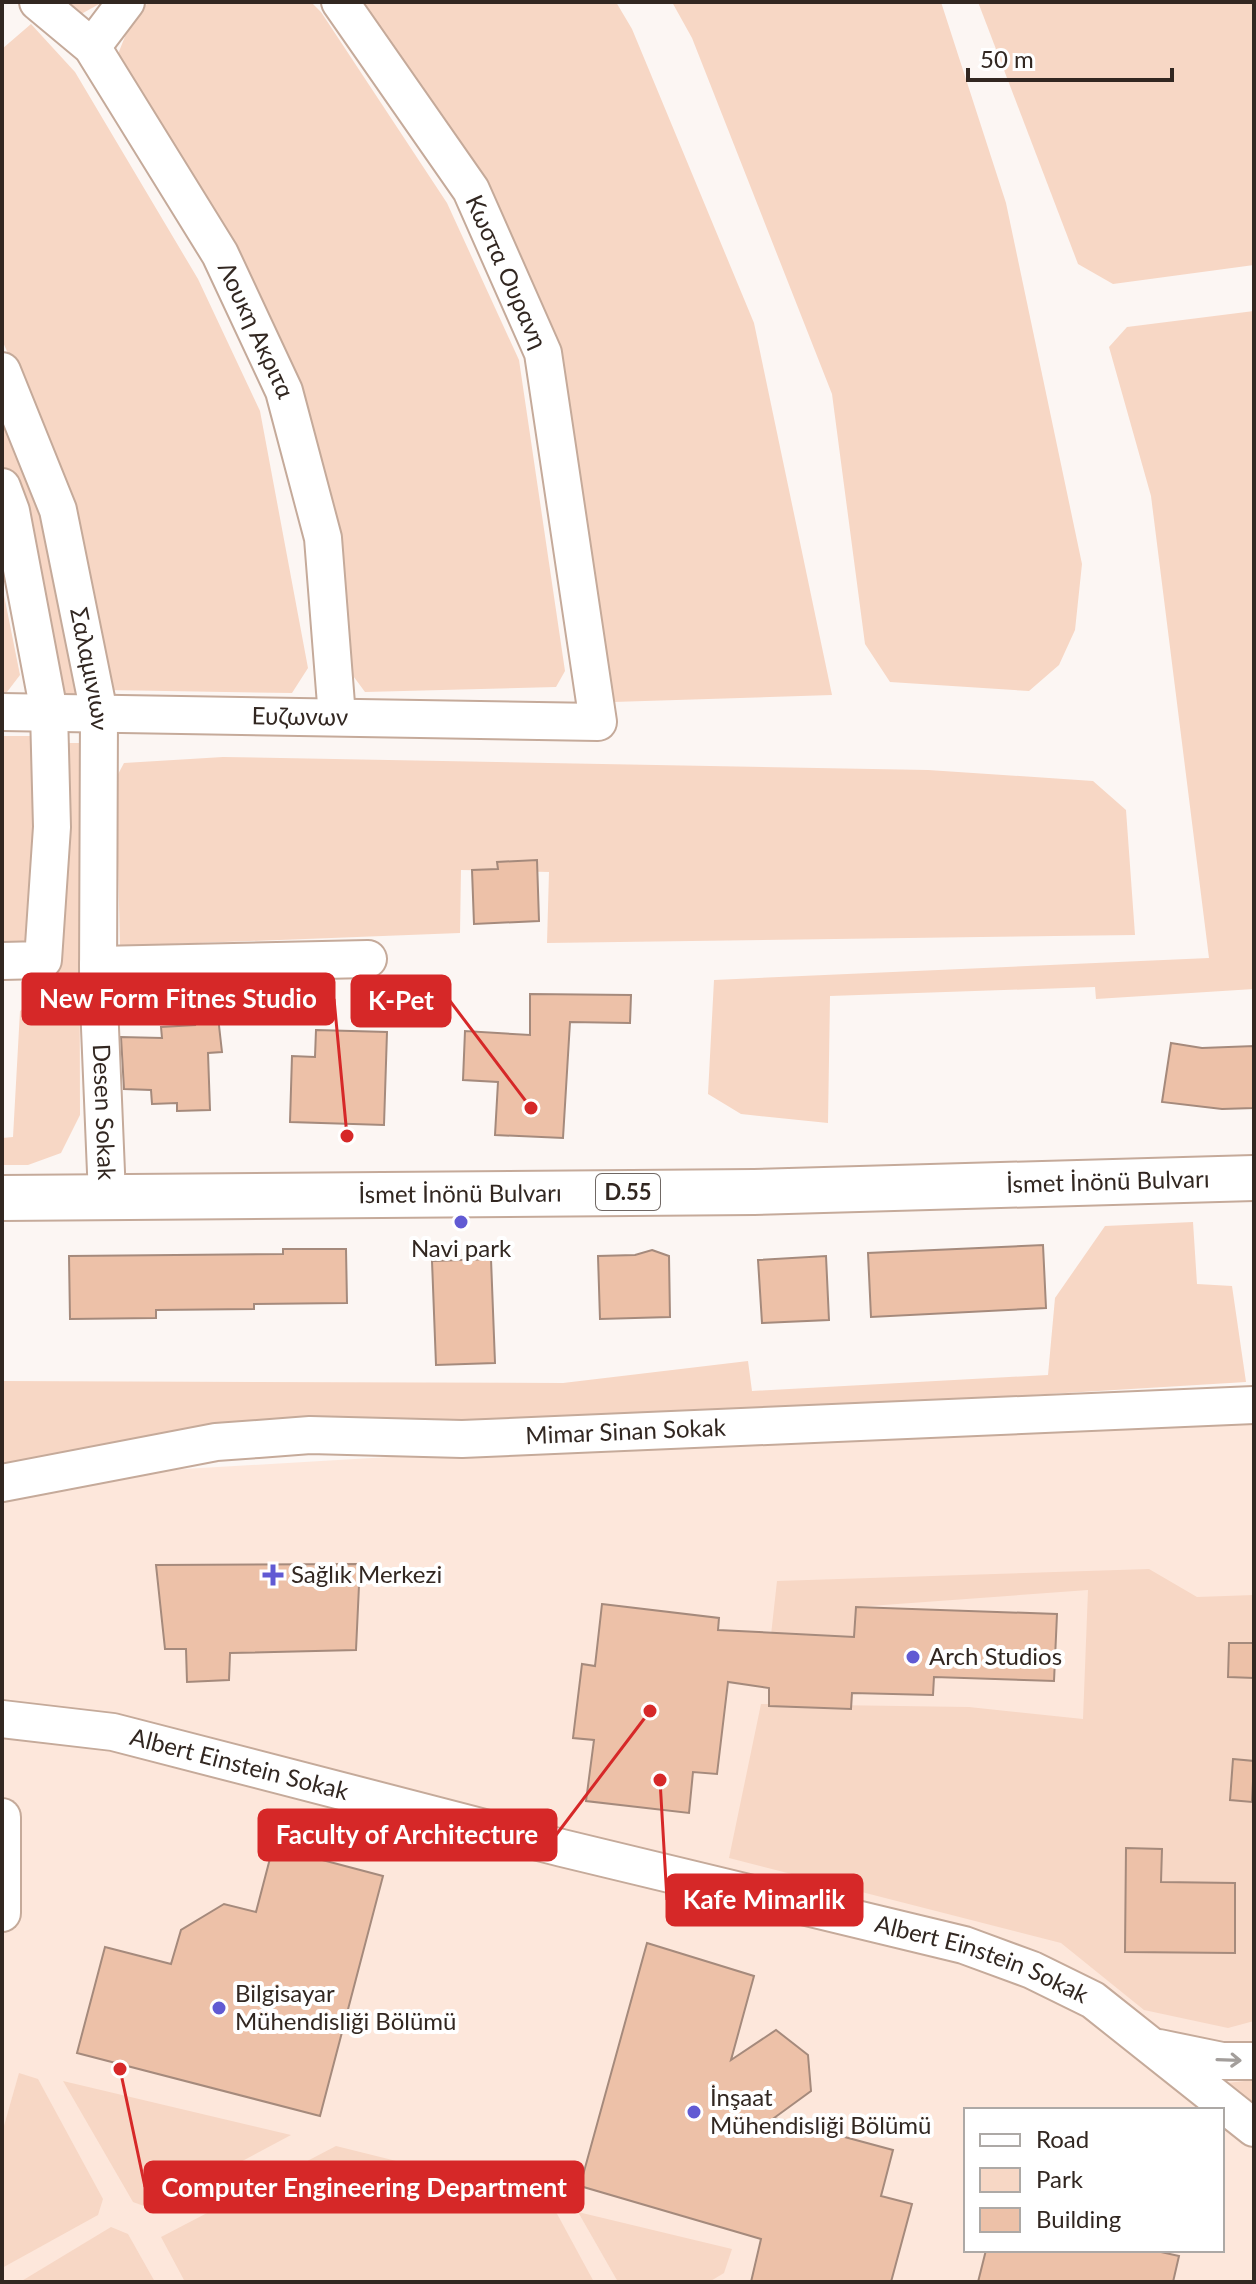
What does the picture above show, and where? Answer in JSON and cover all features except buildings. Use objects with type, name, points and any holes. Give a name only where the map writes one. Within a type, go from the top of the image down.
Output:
[{"type":"main road","name":"İsmet İnönü Bulvarı","points":[[2,1198],[754,1192],[1254,1178]]},
{"type":"street","name":"Λουκη Ακριτα","points":[[38,2],[92,47],[220,254],[284,391],[323,538],[337,717]]},
{"type":"street","points":[[92,47],[126,2]]},
{"type":"street","name":"Κωστα Ουρανη","points":[[340,2],[471,190],[543,353],[598,722]]},
{"type":"street","name":"Σαλαμινιων","points":[[2,371],[58,510],[99,713],[98,972]]},
{"type":"street","name":"Σαλαμινιων","points":[[2,487],[11,511],[49,712],[52,827],[43,960],[2,961]]},
{"type":"street","name":"Ευζωνων","points":[[2,712],[598,722]]},
{"type":"street","points":[[98,972],[368,959]]},
{"type":"street","name":"Desen Sokak","points":[[98,972],[107,1196]]},
{"type":"street","name":"Mimar Sinan Sokak","points":[[2,1483],[216,1442],[310,1435],[462,1439],[1254,1405]]},
{"type":"street","name":"Albert Einstein Sokak","points":[[2,1719],[113,1732],[562,1848],[964,1945],[1032,1970],[1093,2000],[1254,2128]]},
{"type":"street","points":[[2,1817],[2,1913]]},
{"type":"street","points":[[1150,2045],[1222,2061],[1254,2061]]},
{"type":"shaded area","points":[[1254,1409],[1254,2282],[2,2282],[2,1471],[14,1479],[1172,1411]]},
{"type":"green space","points":[[53,2],[103,2],[72,19]]},
{"type":"green space","points":[[148,2],[311,2],[321,12],[447,203],[519,360],[565,671],[556,687],[365,692],[348,669],[335,538],[116,59],[126,34]]},
{"type":"green space","points":[[359,2],[616,2],[632,29],[754,323],[832,695],[613,702],[559,354],[520,252],[401,56]]},
{"type":"green space","points":[[672,2],[941,2],[1006,203],[1082,564],[1075,630],[1059,665],[1029,691],[890,682],[865,644],[832,394],[692,38]]},
{"type":"green space","points":[[978,2],[1254,2],[1254,265],[1113,284],[1078,264]]},
{"type":"green space","points":[[31,24],[75,72],[198,279],[260,411],[308,668],[292,693],[105,690],[74,503],[2,340],[2,49]]},
{"type":"green space","points":[[1254,311],[1254,989],[1096,999],[1095,987],[830,996],[828,1123],[741,1114],[708,1094],[714,980],[1209,958],[1151,496],[1109,347],[1127,327]]},
{"type":"green space","points":[[2,371],[99,713],[49,712],[2,487]]},
{"type":"green space","points":[[2,585],[20,675],[7,692],[2,692]]},
{"type":"green space","points":[[2,736],[37,736],[37,823],[27,947],[2,948]]},
{"type":"green space","points":[[64,743],[79,743],[80,1115],[61,1153],[28,1165],[2,1165],[2,1138],[13,1137],[20,1011],[50,988],[64,931]]},
{"type":"green space","points":[[223,757],[928,770],[1093,781],[1126,810],[1135,935],[547,943],[549,872],[461,870],[460,933],[120,946],[116,778],[124,763]]},
{"type":"green space","points":[[1193,1222],[1197,1284],[1232,1286],[1246,1382],[535,1425],[393,1420],[187,1429],[24,1462],[2,1463],[2,1381],[563,1383],[748,1361],[752,1391],[1048,1375],[1055,1298],[1105,1226]]},
{"type":"green space","points":[[1149,1569],[1197,1597],[1254,1595],[1254,2021],[1228,2028],[1144,2010],[1061,1943],[729,1858],[761,1704],[969,1707],[1083,1719],[1088,1590],[856,1607],[854,1637],[771,1635],[777,1581]]},
{"type":"green space","points":[[19,2073],[38,2079],[103,2199],[98,2215],[2,2268],[2,2133]]},
{"type":"green space","points":[[1254,2080],[1251,2128],[1209,2085]]},
{"type":"green space","points":[[63,2081],[291,2135],[152,2209],[133,2202]]},
{"type":"green space","points":[[336,2146],[549,2199],[594,2282],[185,2282],[161,2237]]},
{"type":"green space","points":[[578,2212],[732,2249],[724,2273],[709,2282],[618,2282]]},
{"type":"green space","points":[[111,2227],[128,2234],[155,2282],[20,2282]]},
{"type":"place","name":"K-Pet","points":[[531,1108]]},
{"type":"place","name":"New Form Fitnes Studio","points":[[347,1136]]},
{"type":"place","name":"Navi park","points":[[461,1222]]},
{"type":"place","name":"Sağlık Merkezi","points":[[273,1575]]},
{"type":"place","name":"Arch Studios","points":[[913,1657]]},
{"type":"place","name":"Faculty of Architecture","points":[[650,1711]]},
{"type":"place","name":"Kafe Mimarlik","points":[[660,1780]]},
{"type":"place","name":"Bilgisayar Mühendisliği Bölümü","points":[[219,2008]]},
{"type":"place","name":"Computer Engineering Department","points":[[120,2069]]},
{"type":"place","name":"İnşaat Mühendisliği Bölümü","points":[[694,2112]]}]
